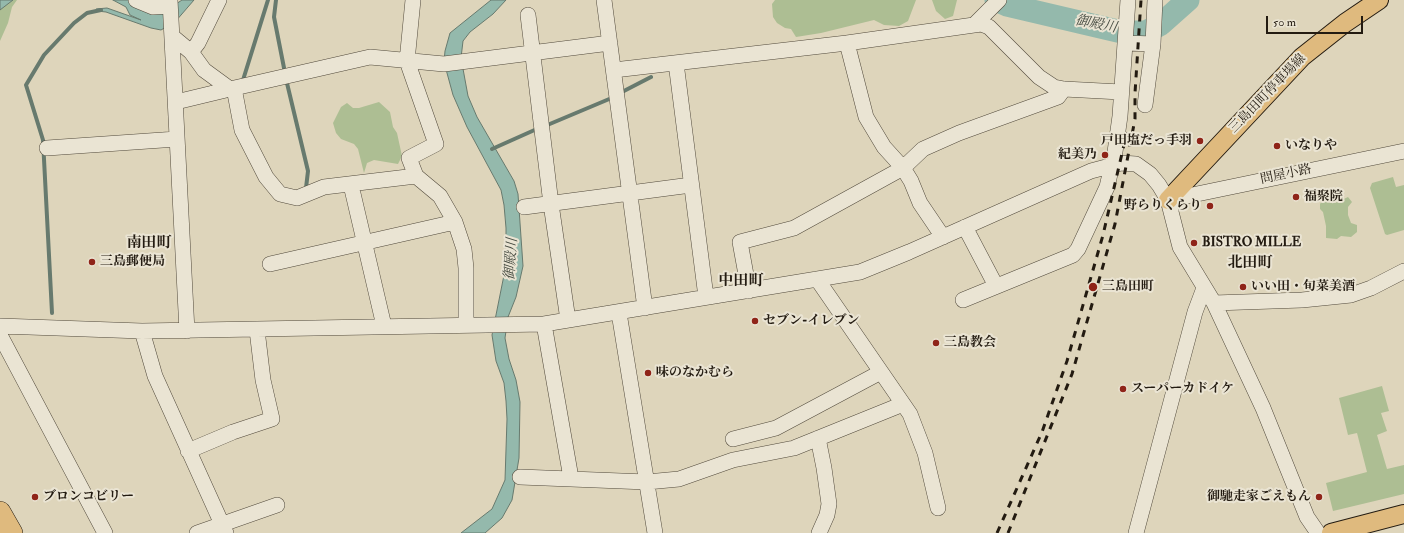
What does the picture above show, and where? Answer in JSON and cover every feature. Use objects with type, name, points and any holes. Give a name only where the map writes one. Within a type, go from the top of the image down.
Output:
[{"type":"highway","points":[[0,512],[12,533]]},
{"type":"main road","name":"三島田町停車場線","points":[[1168,200],[1286,73],[1326,38],[1374,1]]},
{"type":"main road","points":[[1331,533],[1404,514]]},
{"type":"street","points":[[136,0],[153,7],[170,4],[173,34],[187,330]]},
{"type":"street","points":[[191,52],[198,43],[219,0]]},
{"type":"street","points":[[413,0],[407,62],[436,144],[409,158],[416,176],[440,196],[455,222],[464,249],[466,268],[466,326]]},
{"type":"street","points":[[604,0],[645,308]]},
{"type":"street","points":[[963,300],[1076,253],[1100,205],[1107,187],[1119,130],[1128,0]]},
{"type":"street","points":[[1146,105],[1156,0]]},
{"type":"street","points":[[975,24],[996,3]]},
{"type":"street","points":[[528,15],[551,204],[568,320]]},
{"type":"street","points":[[614,70],[847,43],[975,24],[989,27],[1039,77],[1054,87],[1064,89],[1121,92]]},
{"type":"street","points":[[173,34],[191,52],[204,70],[232,89],[242,130],[266,177],[280,194],[298,198],[317,189],[416,176]]},
{"type":"street","points":[[1126,41],[1153,44]]},
{"type":"street","points":[[176,102],[370,57],[407,62],[444,64],[610,43]]},
{"type":"street","points":[[847,43],[863,111],[884,147],[903,168],[911,181],[920,203],[943,237]]},
{"type":"street","points":[[676,63],[706,297]]},
{"type":"street","points":[[749,291],[740,242],[794,228],[903,168],[924,149],[959,133],[1058,97],[1064,89]]},
{"type":"street","points":[[46,148],[177,139]]},
{"type":"street","name":"問屋小路","points":[[1168,200],[1404,151]]},
{"type":"street","points":[[0,326],[142,331],[257,330],[384,326],[509,326],[544,324],[860,272],[1091,171],[1121,162],[1136,164],[1144,168],[1159,185],[1168,200],[1180,247],[1214,303],[1260,402],[1307,517],[1318,533]]},
{"type":"street","points":[[351,185],[384,326]]},
{"type":"street","points":[[524,207],[691,185]]},
{"type":"street","points":[[270,264],[455,222]]},
{"type":"street","points":[[965,227],[996,286]]},
{"type":"street","points":[[1214,303],[1302,300],[1351,295],[1371,288],[1404,271]]},
{"type":"street","points":[[817,279],[910,414],[921,439],[938,508]]},
{"type":"street","points":[[1136,533],[1195,312],[1204,288]]},
{"type":"street","points":[[619,312],[655,533]]},
{"type":"street","points":[[544,324],[571,478]]},
{"type":"street","points":[[188,451],[233,432],[272,419],[263,380],[257,330]]},
{"type":"street","points":[[142,331],[155,376],[224,529]]},
{"type":"street","points":[[0,335],[105,533]]},
{"type":"street","points":[[733,439],[776,428],[881,372]]},
{"type":"street","points":[[520,477],[647,482],[679,479],[733,460],[782,451],[903,404]]},
{"type":"street","points":[[818,438],[829,504],[827,515],[820,533]]},
{"type":"street","points":[[198,533],[224,529],[277,505]]},
{"type":"green space","points":[[0,0],[17,0],[12,7],[8,23],[0,41]]},
{"type":"green space","points":[[775,0],[916,0],[908,21],[899,26],[884,25],[874,20],[821,33],[796,37],[791,29],[785,28],[777,23],[773,17],[772,4]]},
{"type":"green space","points":[[932,0],[957,0],[953,16],[945,19],[936,11]]},
{"type":"green space","points":[[379,102],[390,112],[393,127],[397,133],[402,156],[398,164],[374,160],[367,163],[364,173],[358,149],[354,144],[341,139],[336,133],[333,123],[341,107],[347,103],[353,108],[359,108]]},
{"type":"green space","points":[[1393,177],[1396,187],[1404,185],[1404,230],[1387,235],[1385,234],[1370,188],[1372,183]]},
{"type":"green space","points":[[1348,197],[1352,202],[1348,207],[1348,215],[1351,223],[1357,225],[1357,232],[1351,237],[1341,236],[1337,239],[1326,238],[1326,226],[1323,212],[1320,209],[1320,204],[1323,199],[1333,199],[1335,203]]},
{"type":"green space","points":[[1382,386],[1389,411],[1381,413],[1387,431],[1377,435],[1387,469],[1404,465],[1404,494],[1333,511],[1326,483],[1367,472],[1357,433],[1348,435],[1339,398]]},
{"type":"water","points":[[0,0],[13,0],[0,10]]},
{"type":"water","points":[[113,0],[129,0],[173,6],[182,0],[194,0],[175,22],[161,30],[151,28],[106,12],[97,11],[96,9],[107,8],[141,20],[130,15],[126,7]]},
{"type":"water","points":[[491,0],[506,0],[493,14],[470,32],[463,41],[461,58],[468,96],[477,117],[514,181],[518,194],[523,266],[516,297],[508,317],[505,338],[520,402],[519,458],[512,500],[502,518],[485,533],[461,533],[492,509],[505,480],[507,419],[506,401],[504,383],[496,361],[492,335],[506,265],[506,228],[501,190],[467,127],[453,95],[444,62],[445,51],[450,33]]},
{"type":"waterway","points":[[243,80],[268,0]]},
{"type":"waterway","points":[[276,0],[274,17],[285,73]]},
{"type":"waterway","name":"御殿川","points":[[996,0],[1007,5],[1122,32],[1146,32],[1161,24],[1188,0]]},
{"type":"waterway","points":[[52,313],[43,140],[26,85],[44,55],[74,23],[87,13],[101,10]]},
{"type":"waterway","points":[[620,93],[651,77]]},
{"type":"waterway","points":[[286,79],[308,171],[306,188]]},
{"type":"waterway","points":[[545,126],[614,97]]},
{"type":"waterway","points":[[492,149],[539,128]]},
{"type":"railway","points":[[1008,533],[1072,374],[1115,224],[1135,119],[1135,93],[1141,0]]},
{"type":"railway","points":[[997,533],[1042,432],[1067,361],[1103,235],[1127,132]]},
{"type":"place","name":"戸田塩だっ手羽","points":[[1200,141]]},
{"type":"place","name":"いなりや","points":[[1277,146]]},
{"type":"place","name":"紀美乃","points":[[1105,155]]},
{"type":"place","name":"福聚院","points":[[1296,197]]},
{"type":"place","name":"野らりくらり","points":[[1210,206]]},
{"type":"place","name":"BISTRO MILLE","points":[[1194,243]]},
{"type":"place","name":"三島郵便局","points":[[92,262]]},
{"type":"place","name":"三島田町","points":[[1093,287]]},
{"type":"place","name":"いい田・旬菜美酒","points":[[1243,287]]},
{"type":"place","name":"セブン-イレブン","points":[[755,321]]},
{"type":"place","name":"三島教会","points":[[936,343]]},
{"type":"place","name":"味のなかむら","points":[[648,373]]},
{"type":"place","name":"スーパーカドイケ","points":[[1123,389]]},
{"type":"place","name":"ブロンコビリー","points":[[35,497]]},
{"type":"place","name":"御馳走家ごえもん","points":[[1319,497]]},
{"type":"district","name":"南田町","points":[[149,244]]},
{"type":"district","name":"北田町","points":[[1250,264]]},
{"type":"district","name":"中田町","points":[[741,282]]}]
